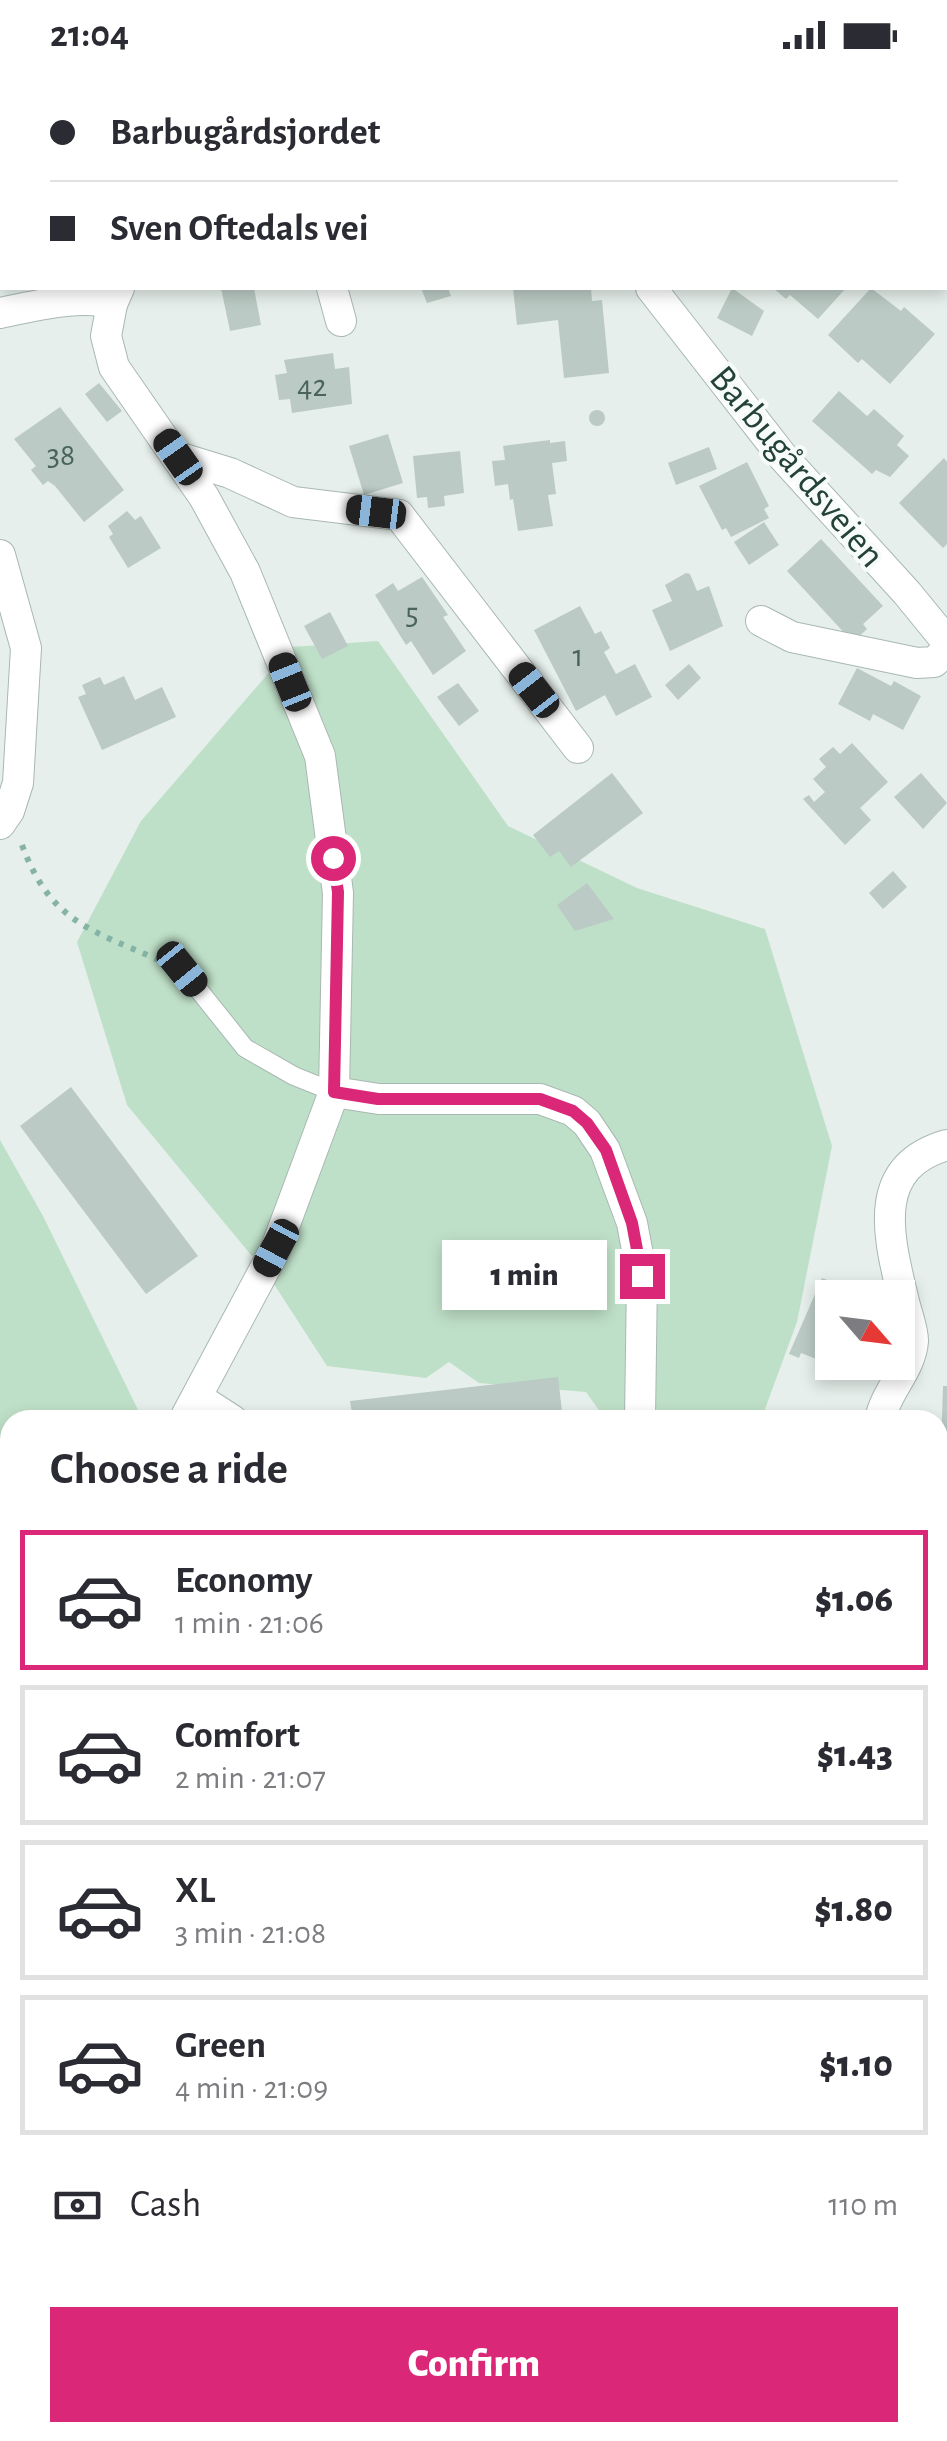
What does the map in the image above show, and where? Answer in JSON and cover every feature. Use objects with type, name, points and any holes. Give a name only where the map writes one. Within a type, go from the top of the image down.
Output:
[{"type":"street","points":[[333,290],[342,321]]},
{"type":"street","name":"Barbugårdsveien","points":[[653,290],[783,457],[947,642]]},
{"type":"street","points":[[0,313],[116,296],[106,336],[114,367],[204,497],[245,572],[320,756],[338,892],[334,1092],[276,1248],[191,1409]]},
{"type":"street","points":[[178,457],[230,473],[293,502],[400,515],[578,748]]},
{"type":"street","points":[[0,556],[26,648],[18,783],[4,818]]},
{"type":"street","points":[[761,621],[792,636],[917,664],[934,662],[947,650]]},
{"type":"street","points":[[334,1092],[378,1099],[540,1099],[573,1111],[587,1123],[606,1150],[632,1223],[642,1276],[640,1410]]},
{"type":"street","points":[[882,1410],[905,1368],[913,1340],[891,1248],[890,1207],[897,1177],[910,1162],[947,1145]]},
{"type":"lane","points":[[182,969],[245,1048],[294,1076],[334,1092]]},
{"type":"path","points":[[4,818],[35,880],[73,921],[182,969]]},
{"type":"green space","points":[[378,641],[508,826],[637,888],[765,929],[832,1146],[797,1322],[765,1410],[599,1410],[586,1392],[479,1383],[449,1362],[426,1378],[327,1366],[270,1278],[127,1105],[77,942],[141,821],[291,647]]},
{"type":"green space","points":[[0,1140],[43,1216],[138,1410],[0,1410]]},
{"type":"building","points":[[221,290],[254,290],[261,325],[230,331]]},
{"type":"building","points":[[422,290],[449,290],[451,296],[427,303]]},
{"type":"building","points":[[513,290],[591,290],[592,301],[602,300],[609,373],[564,378],[558,320],[517,325]]},
{"type":"building","points":[[731,290],[764,311],[752,336],[717,318]]},
{"type":"building","points":[[775,290],[844,290],[818,319],[790,295],[786,299]]},
{"type":"building","points":[[869,290],[901,311],[904,307],[935,334],[890,384],[862,359],[858,363],[828,335]]},
{"type":"building","points":[[333,353],[335,369],[349,367],[352,404],[292,413],[290,399],[279,400],[275,375],[287,373],[284,360]]},
{"type":"building","points":[[99,383],[122,411],[107,422],[85,394]]},
{"type":"building","points":[[839,391],[867,416],[874,409],[904,436],[897,445],[909,456],[890,477],[876,470],[872,474],[812,421]]},
{"type":"building","points":[[60,407],[124,490],[84,522],[55,486],[48,481],[43,485],[31,470],[36,466],[14,439]]},
{"type":"building","points":[[597,410],[605,418],[597,426],[589,418]]},
{"type":"building","points":[[388,434],[403,483],[364,495],[349,446]]},
{"type":"building","points":[[565,441],[567,461],[552,463],[556,494],[548,495],[553,526],[518,531],[508,484],[495,486],[492,461],[505,460],[503,446]]},
{"type":"building","points":[[709,447],[717,469],[676,485],[668,463]]},
{"type":"building","points":[[460,451],[464,493],[444,496],[445,506],[428,508],[427,497],[417,498],[413,456]]},
{"type":"building","points":[[944,458],[947,544],[943,548],[899,503]]},
{"type":"building","points":[[747,462],[769,506],[764,509],[769,518],[731,537],[726,528],[722,530],[699,486]]},
{"type":"building","points":[[127,511],[135,520],[141,516],[161,548],[128,568],[109,537],[113,534],[108,526]]},
{"type":"building","points":[[764,522],[779,545],[749,565],[734,542]]},
{"type":"building","points":[[821,539],[883,606],[863,624],[867,629],[855,640],[787,571]]},
{"type":"building","points":[[686,573],[697,591],[709,586],[723,626],[670,651],[652,610],[672,601],[665,585]]},
{"type":"building","points":[[422,577],[466,651],[433,675],[411,641],[406,645],[375,595],[393,583],[398,591]]},
{"type":"building","points":[[580,606],[595,634],[601,631],[610,648],[604,652],[616,674],[635,664],[652,697],[616,716],[605,695],[576,711],[534,630]]},
{"type":"building","points":[[330,612],[348,646],[322,659],[304,626]]},
{"type":"building","points":[[689,664],[701,678],[678,700],[665,685]]},
{"type":"building","points":[[857,668],[921,696],[903,730],[873,714],[870,721],[838,704]]},
{"type":"building","points":[[124,676],[135,700],[162,687],[176,717],[102,750],[78,697],[86,694],[82,685],[100,677],[104,685]]},
{"type":"building","points":[[458,683],[479,711],[459,726],[437,697]]},
{"type":"building","points":[[852,743],[888,782],[860,808],[871,820],[845,845],[803,799],[809,795],[814,802],[825,792],[813,779],[826,767],[819,759],[833,747],[840,754]]},
{"type":"building","points":[[612,773],[643,813],[571,867],[559,851],[550,857],[533,835]]},
{"type":"building","points":[[921,773],[947,803],[923,829],[894,797]]},
{"type":"building","points":[[893,871],[907,887],[883,909],[869,893]]},
{"type":"building","points":[[587,883],[614,919],[575,931],[557,905]]},
{"type":"building","points":[[71,1087],[198,1256],[146,1294],[20,1126]]},
{"type":"building","points":[[815,1294],[815,1359],[801,1353],[799,1358],[789,1354]]},
{"type":"building","points":[[558,1377],[562,1410],[351,1410],[350,1401]]},
{"type":"building","points":[[943,1386],[947,1386],[947,1410],[942,1410]]},
{"type":"route","points":[[333,858],[338,892],[334,1092],[378,1099],[540,1099],[573,1111],[606,1150],[632,1223],[642,1276]]}]
